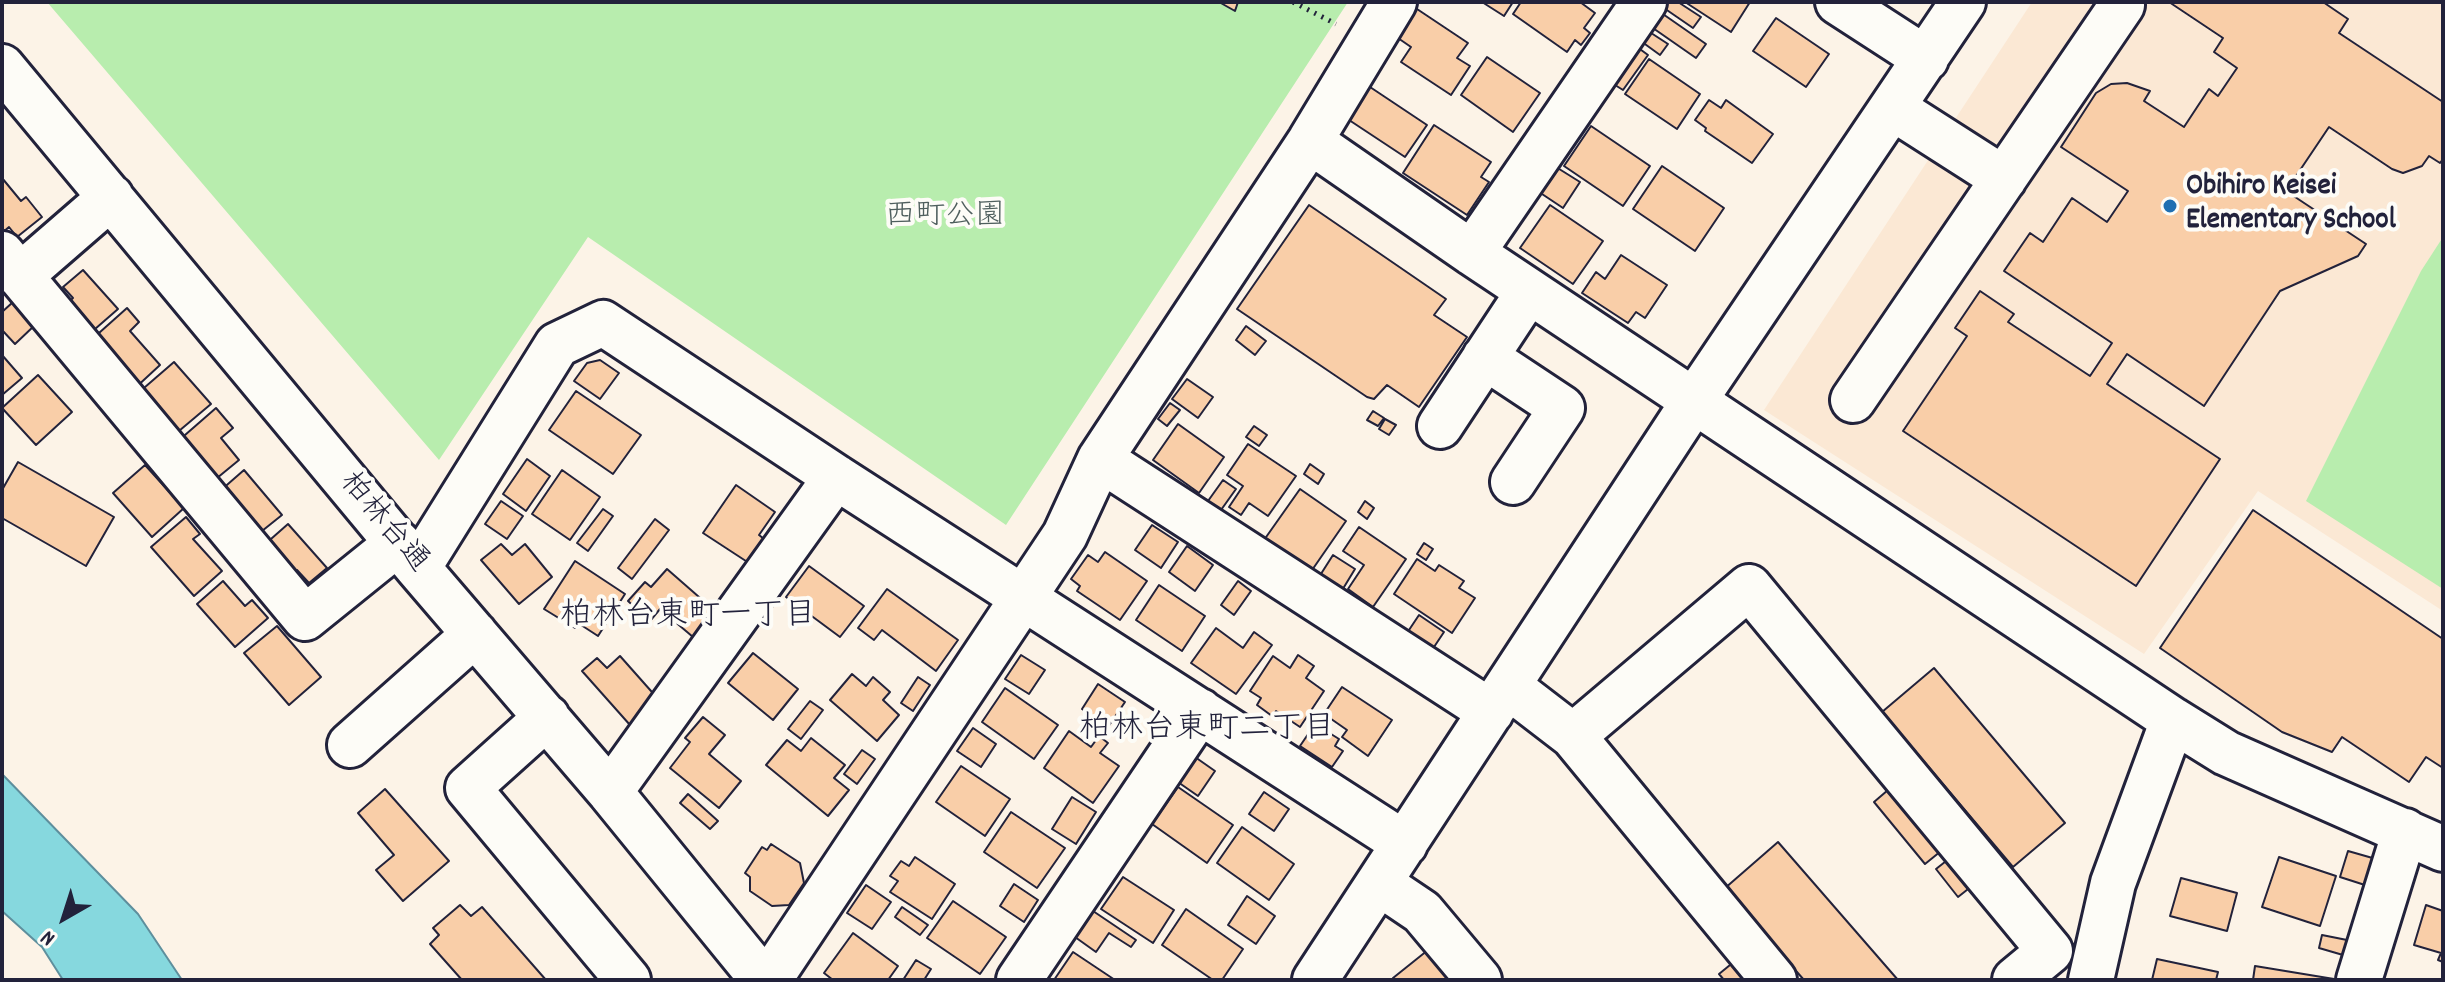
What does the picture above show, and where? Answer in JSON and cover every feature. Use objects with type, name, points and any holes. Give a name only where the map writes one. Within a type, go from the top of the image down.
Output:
[{"type":"street","points":[[766,980],[1065,535],[1100,459],[1310,141],[1394,2]]},
{"type":"street","points":[[1472,253],[1644,2]]},
{"type":"street","points":[[1838,2],[1926,59]]},
{"type":"street","points":[[1315,980],[1694,401],[1963,2]]},
{"type":"street","points":[[1853,400],[2122,5]]},
{"type":"street","name":"柏林台通","points":[[2,67],[766,980]]},
{"type":"street","points":[[1893,108],[2004,179]]},
{"type":"street","points":[[1310,141],[1472,253],[2173,720],[2226,753],[2424,840],[2359,980]]},
{"type":"street","points":[[111,197],[11,265],[305,618],[408,555],[557,345],[603,323],[1405,844]]},
{"type":"street","points":[[1440,426],[1529,291]]},
{"type":"street","points":[[1485,357],[1562,408],[1513,482]]},
{"type":"street","points":[[1100,459],[1499,699],[1573,736],[1774,980]]},
{"type":"street","points":[[610,792],[836,477]]},
{"type":"street","points":[[1573,736],[1749,587],[2050,951],[2015,980]]},
{"type":"street","points":[[350,745],[475,634]]},
{"type":"street","points":[[1019,980],[1200,711]]},
{"type":"street","points":[[547,717],[468,788],[628,980]]},
{"type":"street","points":[[2091,980],[2113,883],[2173,720]]},
{"type":"street","points":[[1379,883],[1422,912],[1479,980]]},
{"type":"shaded area","name":"Obihiro Keisei Elementary School","points":[[2032,2],[2443,2],[2443,611],[2258,491],[2144,654],[1764,410]]},
{"type":"green space","name":"西町公園","points":[[47,2],[1348,2],[1006,525],[588,237],[439,460]]},
{"type":"green space","points":[[2443,237],[2443,589],[2306,501],[2421,271]]},
{"type":"water","points":[[2,774],[138,914],[182,980],[63,980],[42,947],[2,911]]},
{"type":"building","points":[[1219,2],[1238,2],[1235,11]]},
{"type":"building","points":[[1482,2],[1513,2],[1504,16]]},
{"type":"building","points":[[1521,2],[1580,2],[1595,13],[1584,28],[1590,33],[1581,45],[1575,40],[1567,52],[1513,14]]},
{"type":"building","points":[[1663,2],[1678,2],[1701,17],[1693,28],[1661,6]]},
{"type":"building","points":[[1685,2],[1750,2],[1731,32]]},
{"type":"building","points":[[2169,2],[2323,2],[2348,19],[2339,33],[2443,102],[2443,159],[2440,163],[2429,156],[2422,166],[2403,173],[2392,169],[2329,127],[2286,191],[2366,244],[2358,256],[2280,291],[2204,406],[2127,354],[2107,384],[2220,459],[2136,586],[1903,431],[1967,336],[1955,328],[1980,291],[2014,314],[2008,322],[2090,376],[2112,343],[2004,271],[2030,233],[2043,242],[2072,198],[2107,222],[2128,191],[2061,147],[2096,93],[2111,84],[2127,83],[2150,91],[2144,101],[2184,127],[2209,89],[2218,96],[2237,68],[2214,52],[2223,38]]},
{"type":"building","points":[[1414,7],[1468,43],[1457,58],[1470,66],[1451,95],[1401,62],[1411,47],[1395,36]]},
{"type":"building","points":[[1660,12],[1706,44],[1696,58],[1650,26]]},
{"type":"building","points":[[1776,18],[1829,54],[1806,87],[1753,51]]},
{"type":"building","points":[[1645,29],[1668,44],[1660,55],[1638,39]]},
{"type":"building","points":[[1633,44],[1648,55],[1623,90],[1607,80]]},
{"type":"building","points":[[1487,57],[1540,93],[1513,132],[1461,95]]},
{"type":"building","points":[[1649,59],[1700,94],[1677,129],[1625,94]]},
{"type":"building","points":[[1367,85],[1427,125],[1405,157],[1346,118]]},
{"type":"building","points":[[1709,100],[1721,108],[1726,100],[1773,134],[1752,163],[1705,131],[1706,128],[1695,120]]},
{"type":"building","points":[[1434,125],[1491,162],[1481,177],[1489,182],[1467,215],[1403,173]]},
{"type":"building","points":[[1591,126],[1650,166],[1623,206],[1564,166]]},
{"type":"building","points":[[1662,166],[1724,208],[1695,251],[1633,209]]},
{"type":"building","points":[[1556,167],[1580,182],[1563,208],[1539,192]]},
{"type":"building","points":[[2,178],[21,201],[26,197],[42,217],[17,237],[9,227],[2,233]]},
{"type":"building","points":[[1309,205],[1446,299],[1434,315],[1467,337],[1419,407],[1387,385],[1374,399],[1367,397],[1237,309]]},
{"type":"building","points":[[1550,205],[1603,241],[1573,284],[1520,248]]},
{"type":"building","points":[[1621,255],[1667,285],[1645,318],[1636,312],[1628,323],[1582,293],[1596,272],[1605,279]]},
{"type":"building","points":[[83,270],[118,309],[87,336],[62,308],[73,298],[63,287]]},
{"type":"building","points":[[13,302],[35,325],[15,344],[2,330],[2,312]]},
{"type":"building","points":[[127,308],[139,322],[130,331],[160,365],[133,390],[90,341]]},
{"type":"building","points":[[1246,326],[1266,341],[1255,355],[1236,340]]},
{"type":"building","points":[[2,355],[22,378],[2,395]]},
{"type":"building","points":[[600,360],[619,373],[600,399],[574,381],[587,363]]},
{"type":"building","points":[[174,362],[211,404],[173,436],[137,394]]},
{"type":"building","points":[[38,375],[72,412],[36,445],[2,408]]},
{"type":"building","points":[[1187,379],[1213,397],[1198,418],[1172,399]]},
{"type":"building","points":[[576,391],[641,435],[613,474],[549,430]]},
{"type":"building","points":[[1170,403],[1180,410],[1167,426],[1158,419]]},
{"type":"building","points":[[216,408],[233,428],[221,438],[239,460],[211,483],[177,442]]},
{"type":"building","points":[[1373,411],[1384,418],[1378,426],[1367,420]]},
{"type":"building","points":[[1385,419],[1396,425],[1389,435],[1379,429]]},
{"type":"building","points":[[1178,424],[1224,457],[1199,493],[1153,460]]},
{"type":"building","points":[[1254,426],[1267,435],[1259,446],[1246,437]]},
{"type":"building","points":[[1248,444],[1296,476],[1268,516],[1249,503],[1241,515],[1229,507],[1243,486],[1227,475]]},
{"type":"building","points":[[527,459],[550,476],[526,511],[503,494]]},
{"type":"building","points":[[18,462],[114,517],[86,566],[2,518],[2,490]]},
{"type":"building","points":[[1310,464],[1324,474],[1318,484],[1304,474]]},
{"type":"building","points":[[145,465],[184,508],[152,537],[113,493]]},
{"type":"building","points":[[244,470],[282,515],[257,535],[220,491]]},
{"type":"building","points":[[562,470],[600,497],[570,540],[532,514]]},
{"type":"building","points":[[1223,480],[1236,489],[1221,510],[1208,501]]},
{"type":"building","points":[[736,485],[775,512],[759,535],[768,542],[752,565],[703,533]]},
{"type":"building","points":[[1300,489],[1346,521],[1310,573],[1264,540]]},
{"type":"building","points":[[501,501],[523,516],[507,539],[485,524]]},
{"type":"building","points":[[1365,501],[1374,508],[1367,519],[1358,512]]},
{"type":"building","points":[[603,509],[613,516],[588,551],[577,543]]},
{"type":"building","points":[[2253,510],[2443,639],[2443,768],[2426,757],[2409,782],[2342,737],[2332,752],[2282,732],[2160,648]]},
{"type":"building","points":[[186,517],[200,534],[193,539],[222,571],[194,596],[151,547]]},
{"type":"building","points":[[655,519],[669,530],[632,579],[618,568]]},
{"type":"building","points":[[288,524],[327,568],[309,583],[297,570],[290,576],[263,546]]},
{"type":"building","points":[[1152,525],[1178,542],[1161,568],[1135,550]]},
{"type":"building","points":[[1359,527],[1406,559],[1373,607],[1348,589],[1364,565],[1343,551]]},
{"type":"building","points":[[1424,543],[1433,549],[1426,560],[1417,554]]},
{"type":"building","points":[[501,544],[512,555],[525,544],[552,577],[519,604],[481,560]]},
{"type":"building","points":[[1187,546],[1213,565],[1195,591],[1169,572]]},
{"type":"building","points":[[1105,552],[1147,581],[1120,620],[1077,591],[1080,586],[1071,579],[1088,555],[1098,562]]},
{"type":"building","points":[[1333,555],[1355,569],[1341,592],[1319,577]]},
{"type":"building","points":[[1417,559],[1435,571],[1439,565],[1464,581],[1459,588],[1475,598],[1452,633],[1394,594]]},
{"type":"building","points":[[575,561],[625,594],[598,636],[578,623],[575,628],[544,609]]},
{"type":"building","points":[[809,566],[864,606],[840,637],[786,597]]},
{"type":"building","points":[[667,569],[715,611],[693,637],[660,609],[650,621],[628,601],[645,582],[651,587]]},
{"type":"building","points":[[223,581],[245,606],[252,600],[268,618],[235,647],[197,604]]},
{"type":"building","points":[[1238,581],[1251,591],[1234,615],[1221,605]]},
{"type":"building","points":[[1159,585],[1205,616],[1182,651],[1136,620]]},
{"type":"building","points":[[887,589],[958,640],[936,671],[882,630],[874,640],[858,628]]},
{"type":"building","points":[[1419,615],[1444,632],[1432,650],[1407,633]]},
{"type":"building","points":[[277,626],[321,677],[289,705],[244,653]]},
{"type":"building","points":[[1216,628],[1243,648],[1254,632],[1272,645],[1236,694],[1191,663]]},
{"type":"building","points":[[753,653],[798,689],[773,720],[728,683]]},
{"type":"building","points":[[1021,655],[1045,670],[1029,694],[1005,679]]},
{"type":"building","points":[[1298,655],[1314,666],[1306,678],[1324,691],[1300,727],[1276,711],[1272,716],[1257,705],[1261,698],[1250,691],[1273,656],[1290,668]]},
{"type":"building","points":[[620,656],[659,700],[630,725],[582,671],[597,658],[607,668]]},
{"type":"building","points":[[1934,668],[2065,823],[2013,867],[1882,712]]},
{"type":"building","points":[[852,674],[866,686],[873,677],[890,692],[883,700],[899,715],[877,741],[830,700]]},
{"type":"building","points":[[918,677],[930,685],[913,711],[901,703]]},
{"type":"building","points":[[1098,684],[1125,702],[1108,727],[1082,709]]},
{"type":"building","points":[[1342,687],[1392,720],[1368,756],[1342,737],[1347,730],[1324,714]]},
{"type":"building","points":[[1005,688],[1058,725],[1034,759],[982,722]]},
{"type":"building","points":[[810,701],[823,710],[801,739],[788,729]]},
{"type":"building","points":[[703,717],[725,735],[709,754],[741,781],[719,808],[670,768],[690,742],[685,738]]},
{"type":"building","points":[[1315,724],[1339,739],[1335,746],[1343,751],[1332,767],[1300,746]]},
{"type":"building","points":[[973,728],[996,744],[981,767],[957,751]]},
{"type":"building","points":[[1069,731],[1091,747],[1099,736],[1108,743],[1100,753],[1119,766],[1093,803],[1044,768]]},
{"type":"building","points":[[811,738],[845,765],[834,778],[849,790],[828,816],[766,765],[787,740],[801,751]]},
{"type":"building","points":[[862,750],[875,759],[857,784],[844,774]]},
{"type":"building","points":[[1195,757],[1215,771],[1198,796],[1175,780]]},
{"type":"building","points":[[961,766],[1010,799],[985,836],[936,802]]},
{"type":"building","points":[[1895,784],[1946,847],[1925,864],[1874,802]]},
{"type":"building","points":[[1178,787],[1233,825],[1207,863],[1152,824]]},
{"type":"building","points":[[385,789],[449,861],[403,901],[376,870],[394,855],[358,813]]},
{"type":"building","points":[[1264,792],[1289,809],[1274,831],[1249,814]]},
{"type":"building","points":[[688,794],[718,821],[710,829],[680,803]]},
{"type":"building","points":[[1072,797],[1096,812],[1076,844],[1052,829]]},
{"type":"building","points":[[1011,812],[1065,848],[1037,888],[984,852]]},
{"type":"building","points":[[1242,827],[1294,864],[1269,900],[1217,863]]},
{"type":"building","points":[[1778,842],[1898,980],[1804,980],[1724,889]]},
{"type":"building","points":[[771,844],[800,863],[804,883],[789,905],[772,906],[750,891],[750,877],[745,873],[762,847],[767,850]]},
{"type":"building","points":[[2348,851],[2376,859],[2368,886],[2340,877]]},
{"type":"building","points":[[1955,854],[1977,882],[1958,897],[1936,869]]},
{"type":"building","points":[[915,857],[955,884],[932,919],[890,892],[898,881],[890,876],[901,861],[909,866]]},
{"type":"building","points":[[2279,857],[2336,876],[2320,926],[2262,907]]},
{"type":"building","points":[[1123,877],[1174,910],[1153,943],[1101,909]]},
{"type":"building","points":[[2181,878],[2237,893],[2227,931],[2170,916]]},
{"type":"building","points":[[1014,884],[1038,900],[1024,922],[1000,906]]},
{"type":"building","points":[[866,885],[891,902],[872,929],[847,913]]},
{"type":"building","points":[[1247,896],[1275,916],[1256,944],[1228,925]]},
{"type":"building","points":[[953,901],[1006,937],[980,974],[927,938]]},
{"type":"building","points":[[460,905],[471,916],[482,907],[546,980],[462,980],[430,944],[439,935],[433,928]]},
{"type":"building","points":[[2426,905],[2443,911],[2443,962],[2438,960],[2441,953],[2414,945]]},
{"type":"building","points":[[902,907],[928,925],[920,935],[895,917]]},
{"type":"building","points":[[1186,909],[1243,949],[1222,980],[1213,980],[1162,945]]},
{"type":"building","points":[[1093,911],[1136,940],[1131,947],[1109,933],[1096,952],[1075,937]]},
{"type":"building","points":[[853,933],[898,966],[888,980],[833,980],[824,973]]},
{"type":"building","points":[[2322,935],[2347,940],[2343,955],[2319,948]]},
{"type":"building","points":[[1438,942],[1468,980],[1393,978]]},
{"type":"building","points":[[1073,952],[1115,980],[1054,980]]},
{"type":"building","points":[[1741,956],[1760,980],[1724,980],[1719,974]]},
{"type":"building","points":[[2157,959],[2218,972],[2216,980],[2152,980]]},
{"type":"building","points":[[916,960],[931,969],[924,980],[903,980]]},
{"type":"building","points":[[2255,966],[2334,979],[2334,980],[2253,980]]},
{"type":"place","name":"Obihiro Keisei Elementary School","points":[[2170,206]]},
{"type":"district","name":"柏林台東町一丁目","points":[[688,619]]},
{"type":"district","name":"柏林台東町二丁目","points":[[1207,732]]}]
